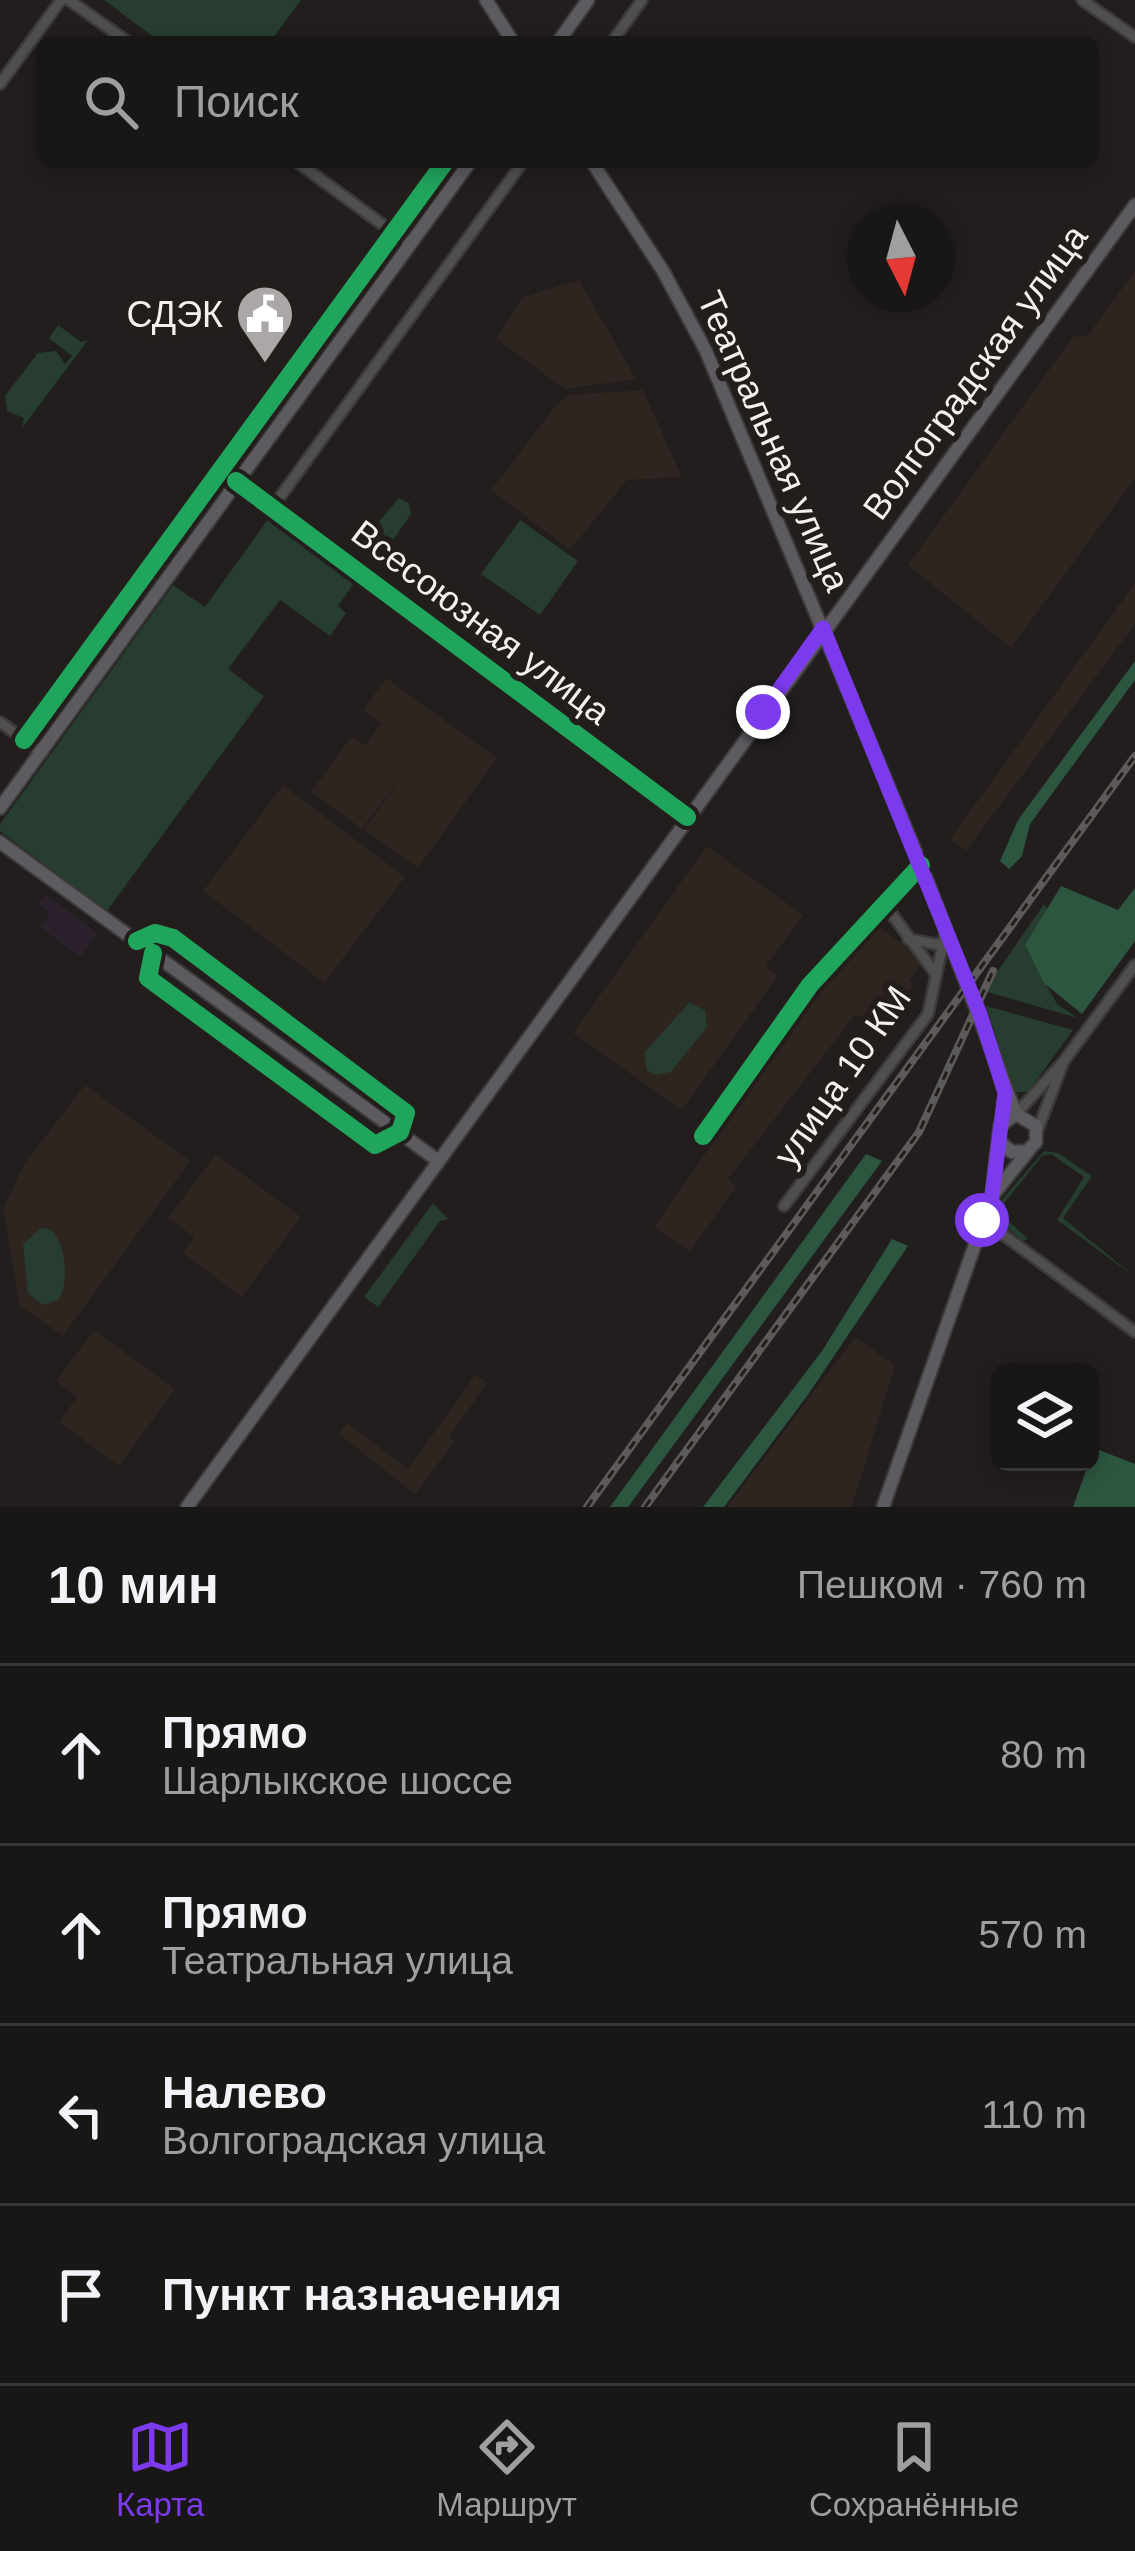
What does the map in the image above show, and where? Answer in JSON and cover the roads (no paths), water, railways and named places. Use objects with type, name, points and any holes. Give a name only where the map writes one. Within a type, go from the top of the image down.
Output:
[{"type":"main road","points":[[486,0],[509,36]]},
{"type":"main road","points":[[562,36],[589,0]]},
{"type":"main road","points":[[0,808],[466,168]]},
{"type":"main road","name":"Театральная улица","points":[[596,168],[663,271],[706,351],[921,865],[1016,1114]]},
{"type":"main road","name":"Волгоградская улица","points":[[187,1507],[1135,205]]},
{"type":"main road","points":[[0,842],[436,1160]]},
{"type":"main road","name":"Театральная улица","points":[[1000,1126],[1005,1093]]},
{"type":"main road","points":[[883,1507],[992,1196],[1000,1126],[1016,1114],[1030,1118],[1038,1130],[1030,1150],[992,1196]]},
{"type":"main road","points":[[1001,1143],[1012,1152],[1030,1150]]},
{"type":"street","points":[[37,36],[65,0],[119,36]]},
{"type":"street","points":[[616,36],[642,0]]},
{"type":"street","points":[[1082,0],[1135,37]]},
{"type":"street","points":[[0,84],[36,37]]},
{"type":"street","points":[[305,168],[409,244]]},
{"type":"street","points":[[24,740],[441,168]]},
{"type":"street","points":[[272,508],[519,168]]},
{"type":"street","name":"Всесоюзная улица","points":[[236,481],[687,817]]},
{"type":"street","points":[[0,722],[42,753]]},
{"type":"street","points":[[703,1136],[810,985],[921,865]]},
{"type":"street","points":[[886,906],[935,973]]},
{"type":"street","name":"улица 10 КМ","points":[[784,1206],[928,1013],[946,929]]},
{"type":"street","points":[[137,941],[155,933],[173,938],[406,1112],[400,1132],[375,1145],[148,978],[153,953]]},
{"type":"street","points":[[908,939],[940,945]]},
{"type":"street","points":[[1016,1114],[1064,1061],[1135,965]]},
{"type":"street","points":[[1038,1130],[1064,1061]]},
{"type":"street","points":[[982,1220],[1135,1332]]},
{"type":"railway","points":[[587,1507],[1135,756]]},
{"type":"railway","points":[[645,1507],[919,1132],[993,971]]},
{"type":"place","name":"СДЭК","points":[[265,365]]}]
